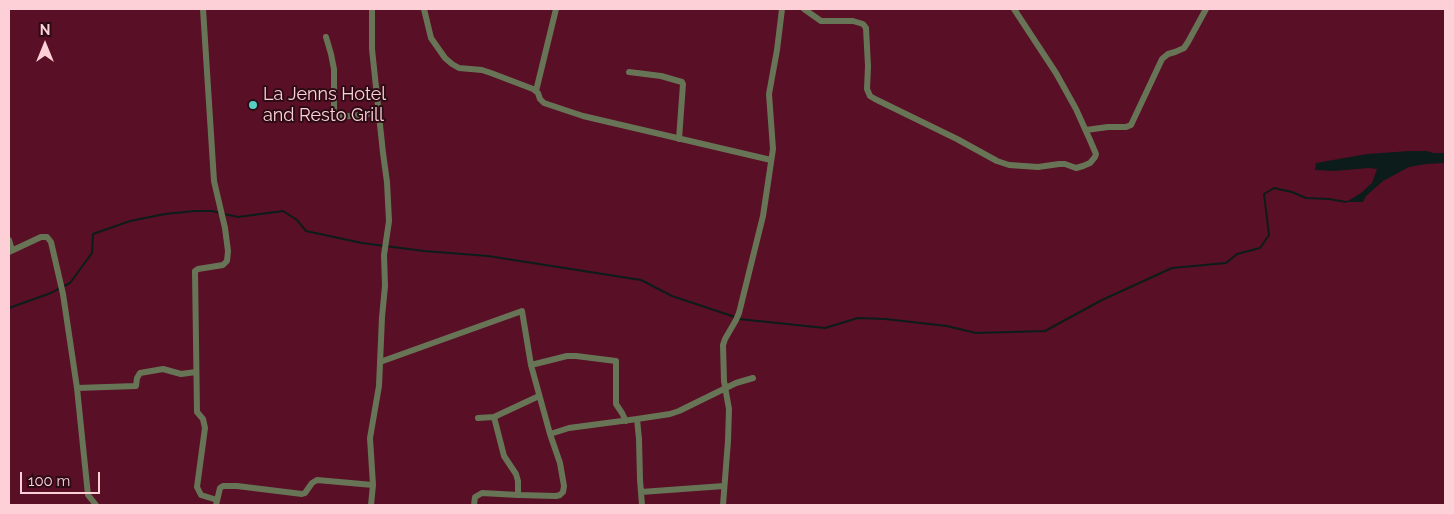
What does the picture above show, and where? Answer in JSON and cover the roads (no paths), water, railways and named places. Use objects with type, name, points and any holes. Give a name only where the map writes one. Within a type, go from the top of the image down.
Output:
[{"type":"street","points":[[203,9],[214,181],[228,251],[227,261],[223,265],[195,270],[197,412],[203,419],[205,428],[197,487],[201,495],[217,503],[220,488],[223,486],[302,494],[317,480],[373,485]]},
{"type":"street","points":[[371,505],[373,485],[370,438],[379,386],[385,286],[384,255],[389,221],[387,182],[372,49],[372,9]]},
{"type":"street","points":[[424,9],[431,38],[452,64],[459,68],[482,70],[491,73],[536,91],[544,103],[584,116],[771,160]]},
{"type":"street","points":[[536,91],[556,9]]},
{"type":"street","points":[[723,505],[728,441],[728,409],[724,381],[723,345],[724,339],[737,316],[763,216],[773,149],[769,94],[782,9]]},
{"type":"street","points":[[804,9],[821,21],[854,21],[863,24],[866,28],[867,89],[870,96],[1009,165],[1065,164],[1076,168],[1084,166],[1090,163],[1096,154],[1086,130],[1056,73],[1014,9]]},
{"type":"street","points":[[1086,130],[1126,127],[1131,124],[1162,59],[1168,54],[1184,48],[1206,9]]},
{"type":"street","points":[[326,37],[332,54],[334,69],[334,115],[340,117],[379,113]]},
{"type":"street","points":[[629,72],[661,76],[682,82],[679,139]]},
{"type":"street","points":[[9,240],[10,251],[34,240],[47,237],[51,242],[63,294],[77,388],[88,495],[96,505]]},
{"type":"street","points":[[380,362],[522,311],[531,365],[560,463],[564,486],[563,492],[556,496],[482,493],[476,497],[474,505]]},
{"type":"street","points":[[531,365],[567,356],[616,361],[616,404],[626,421]]},
{"type":"street","points":[[77,388],[136,386],[140,373],[163,369],[182,374],[196,372]]},
{"type":"street","points":[[550,434],[569,428],[670,414],[726,388],[753,378]]},
{"type":"street","points":[[478,418],[494,417],[539,396]]},
{"type":"street","points":[[494,417],[504,456],[516,474],[518,495]]},
{"type":"street","points":[[637,419],[642,505]]},
{"type":"street","points":[[641,492],[724,486]]},
{"type":"waterway","points":[[739,319],[825,328],[858,318],[885,319],[947,326],[976,333],[1045,331],[1102,300],[1172,268],[1226,263],[1237,254],[1260,248],[1269,235],[1264,194],[1274,188],[1292,192],[1306,198],[1346,202]]},
{"type":"waterway","points":[[64,286],[70,283],[92,253],[93,234],[130,221],[165,214],[195,211],[220,213]]},
{"type":"waterway","points":[[224,214],[238,217],[283,211],[297,220],[306,231],[362,243],[424,251],[488,256],[641,280],[672,296],[735,317]]},
{"type":"waterway","points":[[9,308],[60,288]]},
{"type":"place","name":"La Jenns Hotel and Resto Grill","points":[[253,105]]}]
